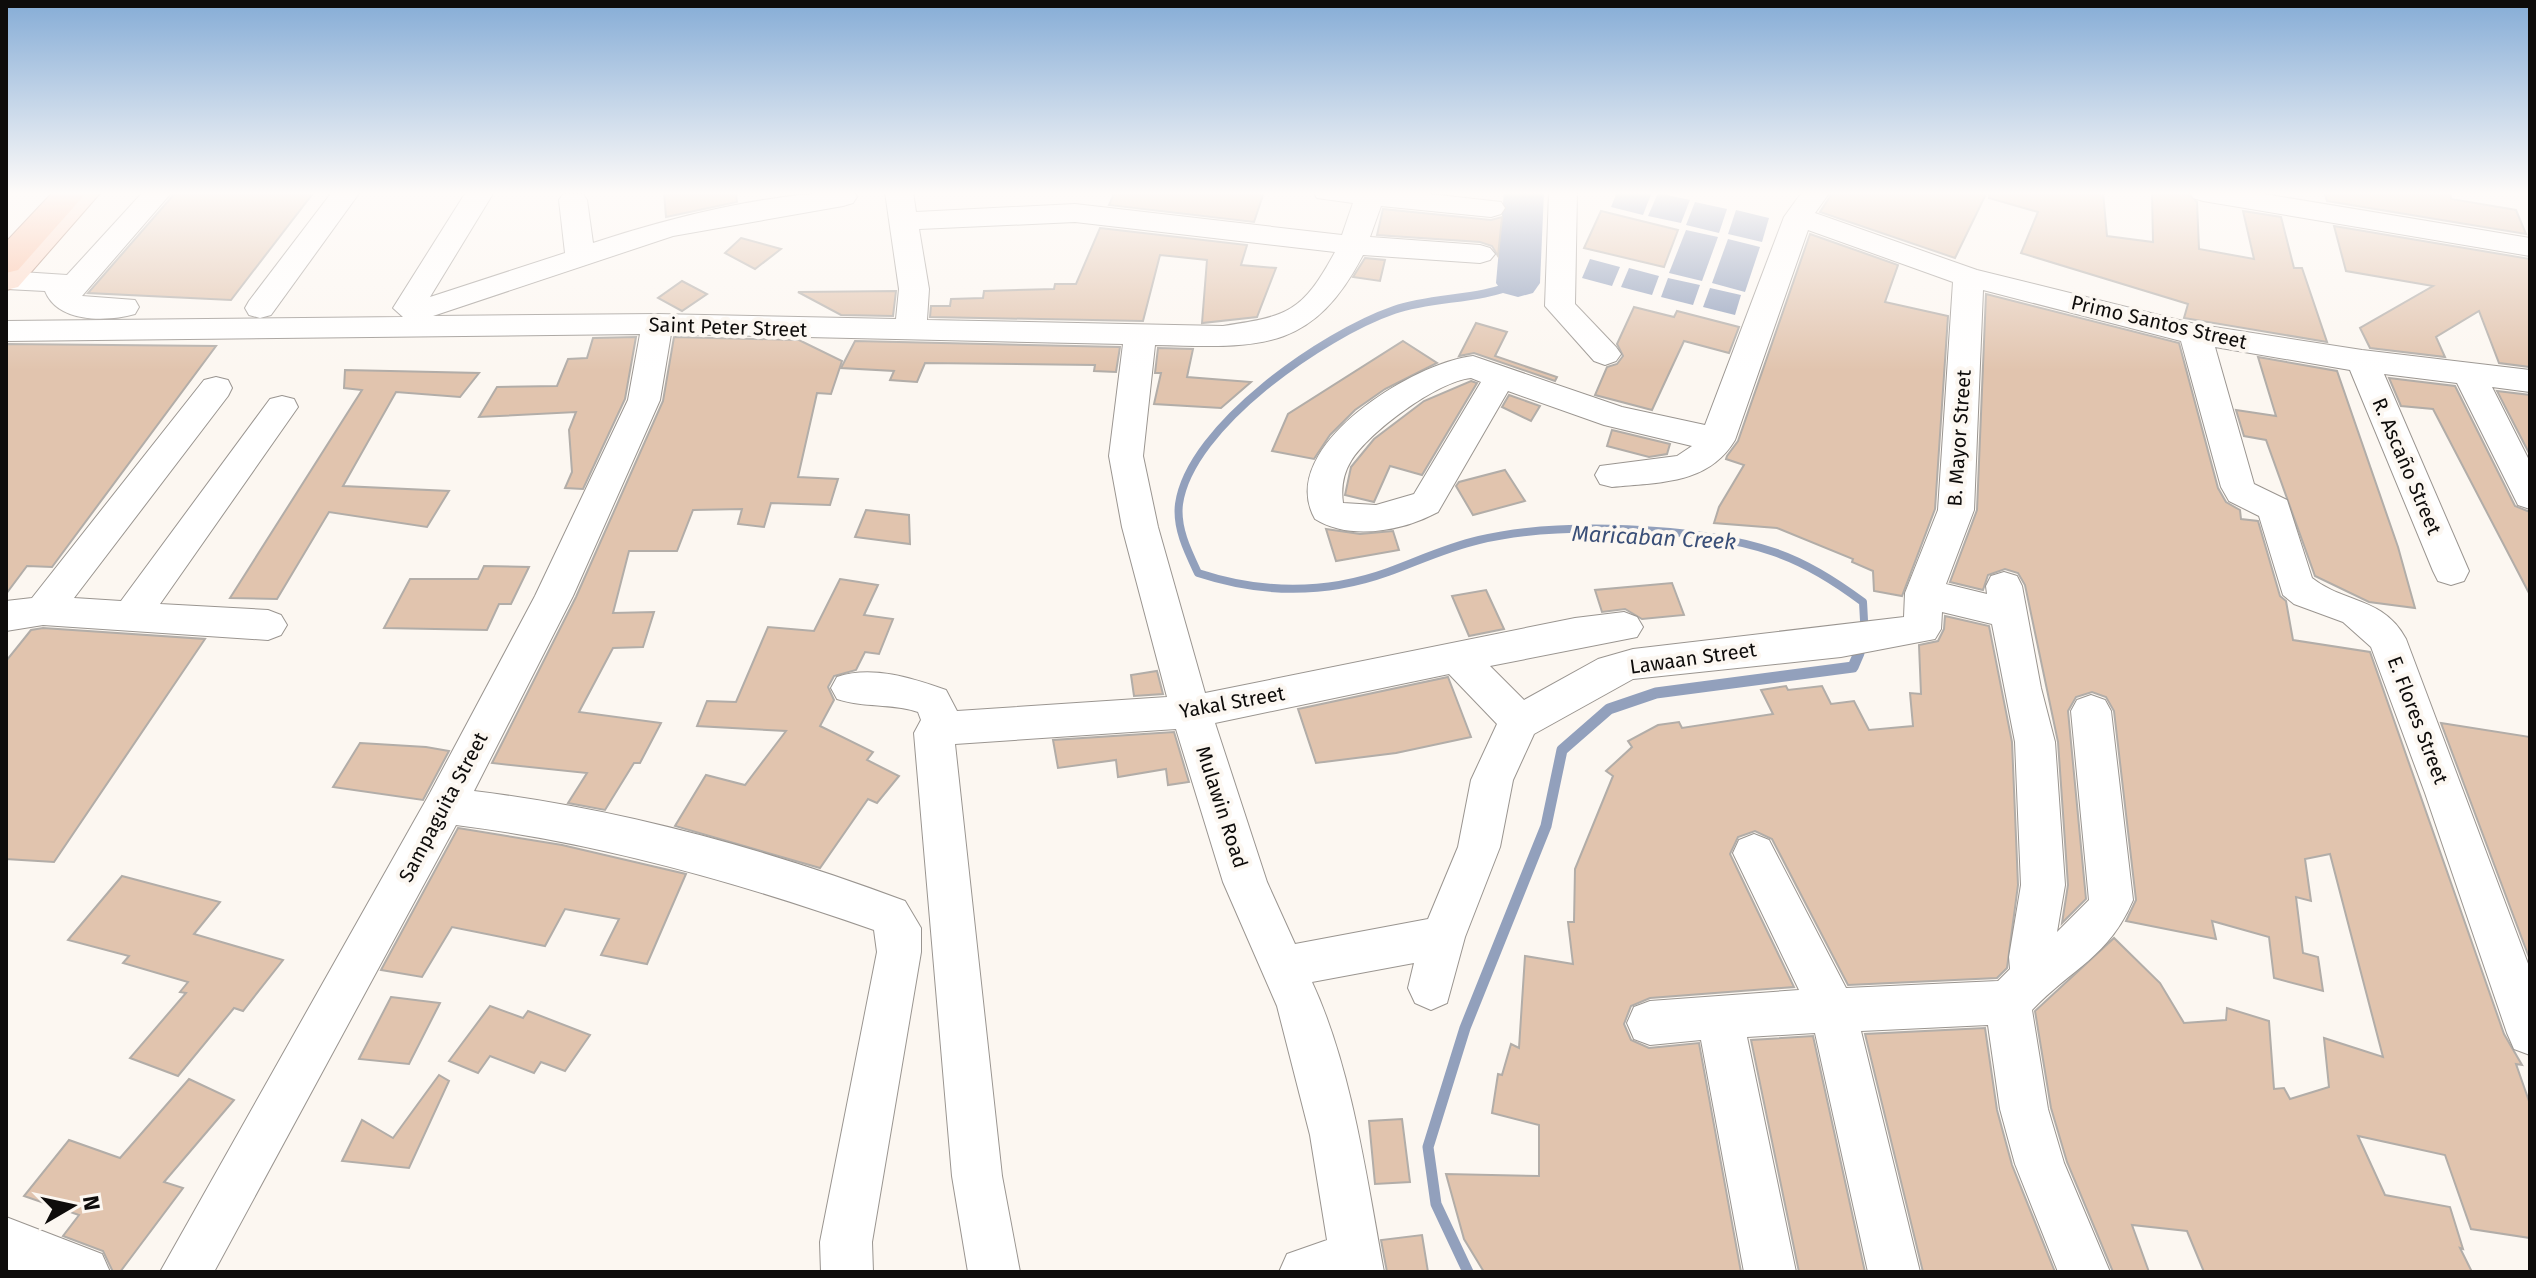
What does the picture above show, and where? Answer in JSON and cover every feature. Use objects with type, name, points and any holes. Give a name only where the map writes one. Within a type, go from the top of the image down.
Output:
[{"type":"main road","points":[[6,279],[31,252]]},
{"type":"street","points":[[63,298],[105,252]]},
{"type":"street","points":[[260,308],[302,252]]},
{"type":"street","points":[[408,308],[443,252]]},
{"type":"street","points":[[579,252],[580,258]]},
{"type":"street","points":[[6,279],[56,282],[63,298],[79,307],[408,308],[439,306],[598,252]]},
{"type":"street","points":[[909,252],[914,289],[910,331]]},
{"type":"street","name":"Saint Peter Street","points":[[6,331],[657,324],[1223,336],[1280,328],[1317,304],[1349,252]]},
{"type":"street","points":[[1447,252],[1480,254]]},
{"type":"street","points":[[1561,252],[1560,306],[1605,354]]},
{"type":"street","points":[[1612,475],[1685,467],[1713,448],[1786,252]]},
{"type":"street","name":"Primo Santos Street","points":[[1896,252],[1968,277],[2195,334],[2362,361],[2530,381]]},
{"type":"street","name":"B. Mayor Street","points":[[1911,619],[1956,510],[1968,277]]},
{"type":"street","name":"Sampaguita Street","points":[[186,1272],[445,806],[554,596],[644,400],[657,324]]},
{"type":"street","name":"E. Flores Street","points":[[2195,334],[2238,487],[2241,492],[2275,509],[2296,585],[2307,594],[2364,616],[2387,639],[2526,1010]]},
{"type":"street","name":"Mulawin Road","points":[[1140,335],[1126,456],[1140,527],[1191,712],[1245,882],[1300,1006],[1332,1124],[1357,1264]]},
{"type":"street","name":"R. Ascaño Street","points":[[2362,361],[2451,571]]},
{"type":"street","points":[[1499,379],[1430,499],[1422,506],[1358,518],[1338,517],[1327,510],[1327,475],[1348,440],[1403,399],[1454,368],[1473,367],[1499,379],[1616,417],[1721,432]]},
{"type":"street","points":[[2469,374],[2530,496]]},
{"type":"street","points":[[19,619],[216,388]]},
{"type":"street","points":[[1661,403],[1721,432]]},
{"type":"street","points":[[131,616],[282,407]]},
{"type":"street","points":[[1911,619],[2006,600],[2021,688],[2035,742],[2043,849],[2043,885],[2031,957],[2021,990],[2024,1109],[2040,1164],[2069,1227],[2084,1272]]},
{"type":"street","points":[[19,619],[131,616],[268,625]]},
{"type":"street","name":"Lawaan Street","points":[[1520,722],[1612,670],[1633,664],[1708,653],[1841,642],[1911,619]]},
{"type":"street","name":"Yakal Street","points":[[942,722],[953,728],[1191,712],[1456,656],[1575,633],[1624,627]]},
{"type":"street","points":[[1431,988],[1443,937],[1479,847],[1492,780],[1505,746],[1520,722],[1456,656]]},
{"type":"street","points":[[851,688],[921,696],[936,705],[942,722],[934,733],[977,1176],[994,1272]]},
{"type":"street","points":[[1650,1023],[1833,1010],[2021,990],[2087,938],[2103,921],[2111,900],[2091,711]]},
{"type":"street","points":[[445,806],[537,817],[693,852],[752,867],[889,915],[899,928],[899,952],[846,1242],[847,1272]]},
{"type":"street","points":[[1754,853],[1833,1010],[1894,1272]]},
{"type":"street","points":[[1282,967],[1443,937]]},
{"type":"street","points":[[1720,1016],[1770,1272]]},
{"type":"street","points":[[6,1243],[84,1272]]},
{"type":"street","points":[[1305,1272],[1357,1264]]},
{"type":"water","points":[[1677,252],[1713,252],[1702,281],[1669,273]]},
{"type":"water","points":[[1723,252],[1758,252],[1745,292],[1712,283]]},
{"type":"water","points":[[1590,259],[1620,267],[1612,286],[1582,278]]},
{"type":"water","points":[[1629,268],[1659,276],[1652,295],[1621,287]]},
{"type":"water","points":[[1668,278],[1700,285],[1693,305],[1661,297]]},
{"type":"water","points":[[1710,288],[1741,295],[1735,315],[1703,307]]},
{"type":"building","points":[[124,252],[268,252],[231,300],[88,293]]},
{"type":"building","points":[[726,252],[778,252],[755,269]]},
{"type":"building","points":[[1090,252],[1245,252],[1241,265],[1276,268],[1257,317],[1202,323],[1207,260],[1160,255],[1143,321],[930,317],[931,306],[950,306],[951,299],[983,298],[984,291],[1054,289],[1055,284],[1076,284]]},
{"type":"building","points":[[1599,252],[1670,252],[1664,267]]},
{"type":"building","points":[[1804,252],[1860,252],[1898,265],[1885,302],[1948,316],[1935,509],[1902,596],[1874,591],[1873,571],[1852,562],[1853,559],[1777,528],[1714,523],[1719,507],[1744,465],[1726,459],[1738,441]]},
{"type":"building","points":[[1936,252],[1958,252],[1955,258]]},
{"type":"building","points":[[2214,252],[2254,259],[2252,252],[2290,252],[2294,268],[2302,268],[2327,342],[2184,318],[2188,304],[2021,253]]},
{"type":"building","points":[[2341,252],[2486,252],[2530,259],[2530,367],[2499,363],[2479,311],[2436,337],[2445,357],[2370,348],[2360,328],[2433,286],[2346,271]]},
{"type":"building","points":[[1365,258],[1385,260],[1380,281],[1353,277]]},
{"type":"building","points":[[682,281],[707,294],[682,311],[658,298]]},
{"type":"building","points":[[896,291],[893,316],[841,315],[798,292]]},
{"type":"building","points":[[1986,294],[2179,343],[2218,488],[2226,502],[2240,510],[2241,519],[2258,521],[2280,596],[2286,601],[2293,640],[2370,652],[2504,1034],[2522,1065],[2516,1064],[2530,1104],[2530,1238],[2471,1229],[2445,1155],[2358,1136],[2385,1195],[2450,1207],[2463,1249],[2460,1248],[2472,1272],[2204,1272],[2187,1231],[2132,1225],[2149,1272],[2113,1272],[2067,1162],[2051,1108],[2035,1011],[2114,938],[2160,983],[2184,1023],[2226,1020],[2227,1008],[2269,1021],[2274,1089],[2284,1088],[2290,1099],[2329,1087],[2324,1038],[2383,1057],[2330,854],[2305,859],[2311,901],[2296,897],[2303,953],[2318,957],[2323,991],[2274,978],[2269,937],[2212,921],[2216,939],[2126,921],[2136,900],[2114,711],[2106,697],[2092,692],[2076,697],[2068,711],[2086,899],[2062,923],[2068,885],[2058,742],[2025,585],[2018,573],[2005,569],[1988,575],[1983,590],[1950,582],[1977,510]]},
{"type":"building","points":[[1634,307],[1674,317],[1677,311],[1739,327],[1729,353],[1684,341],[1652,410],[1595,395],[1607,367],[1617,364],[1623,356],[1617,344]]},
{"type":"building","points":[[1476,323],[1507,332],[1495,356],[1557,377],[1555,381],[1474,353],[1459,356]]},
{"type":"building","points":[[636,337],[625,399],[583,489],[565,488],[572,472],[569,430],[576,412],[479,417],[497,387],[557,386],[568,359],[587,358],[593,338]]},
{"type":"building","points":[[674,337],[799,340],[842,361],[831,394],[817,393],[798,477],[838,479],[830,505],[771,503],[764,527],[738,524],[742,509],[693,510],[677,551],[629,551],[613,613],[654,612],[643,647],[613,648],[579,712],[661,723],[640,763],[634,763],[605,810],[568,803],[587,773],[492,763],[576,597],[663,401]]},
{"type":"building","points":[[855,341],[1120,347],[1116,372],[1094,371],[1095,365],[925,363],[917,382],[890,380],[894,371],[841,368]]},
{"type":"building","points":[[1403,341],[1437,363],[1385,389],[1355,410],[1330,435],[1314,459],[1272,451],[1288,414]]},
{"type":"building","points":[[6,344],[216,346],[52,567],[27,566],[6,594]]},
{"type":"building","points":[[1158,348],[1193,349],[1187,377],[1251,382],[1221,408],[1154,404],[1161,373],[1155,373]]},
{"type":"building","points":[[2258,357],[2337,371],[2398,547],[2415,608],[2369,602],[2315,576],[2266,440],[2244,436],[2236,410],[2276,416]]},
{"type":"building","points":[[345,370],[479,373],[460,397],[396,392],[343,486],[449,491],[427,527],[329,512],[277,599],[230,598],[362,390],[344,388]]},
{"type":"building","points":[[2389,378],[2455,386],[2515,506],[2530,512],[2530,595],[2433,409],[2401,406]]},
{"type":"building","points":[[1471,381],[1477,383],[1422,475],[1390,466],[1374,502],[1345,495],[1351,467],[1374,439],[1424,401]]},
{"type":"building","points":[[2497,391],[2530,395],[2530,455]]},
{"type":"building","points":[[1509,395],[1540,406],[1531,421],[1502,407]]},
{"type":"building","points":[[1612,430],[1670,444],[1667,454],[1649,457],[1607,446]]},
{"type":"building","points":[[1505,470],[1525,501],[1473,515],[1456,486],[1459,482]]},
{"type":"building","points":[[866,510],[909,515],[910,544],[855,537]]},
{"type":"building","points":[[1326,529],[1360,534],[1393,531],[1399,550],[1336,561]]},
{"type":"building","points":[[484,566],[529,567],[511,604],[499,604],[487,630],[384,628],[410,579],[478,579]]},
{"type":"building","points":[[840,579],[878,585],[864,615],[893,619],[879,654],[865,652],[856,670],[834,676],[828,687],[834,700],[820,726],[873,752],[867,760],[899,776],[877,803],[868,799],[820,868],[675,826],[706,775],[745,785],[786,731],[697,726],[707,701],[736,702],[768,627],[814,631]]},
{"type":"building","points":[[1672,583],[1684,615],[1642,619],[1625,609],[1602,612],[1595,590]]},
{"type":"building","points":[[1486,590],[1504,629],[1469,636],[1452,596]]},
{"type":"building","points":[[1945,616],[1989,626],[2012,742],[2018,885],[2007,968],[1997,978],[1848,985],[1772,839],[1755,831],[1738,837],[1730,854],[1794,987],[1650,998],[1631,1006],[1624,1024],[1631,1040],[1649,1048],[1699,1043],[1741,1272],[1484,1272],[1464,1239],[1446,1174],[1539,1176],[1539,1125],[1492,1113],[1498,1074],[1502,1075],[1511,1044],[1519,1048],[1525,956],[1573,964],[1568,922],[1574,922],[1575,869],[1613,776],[1606,771],[1632,747],[1628,741],[1658,725],[1679,722],[1682,728],[1773,714],[1761,690],[1786,686],[1788,690],[1822,686],[1831,704],[1854,701],[1869,730],[1913,726],[1910,693],[1921,694],[1919,645],[1938,641],[1944,629]]},
{"type":"building","points":[[43,628],[205,639],[54,862],[6,859],[6,661],[31,630]]},
{"type":"building","points":[[1157,671],[1163,694],[1134,696],[1131,675]]},
{"type":"building","points":[[1448,677],[1471,737],[1396,753],[1316,763],[1298,709]]},
{"type":"building","points":[[2441,723],[2530,737],[2530,960]]},
{"type":"building","points":[[1174,732],[1189,782],[1168,785],[1166,769],[1118,777],[1116,760],[1058,768],[1053,740]]},
{"type":"building","points":[[360,743],[449,751],[423,800],[333,787]]},
{"type":"building","points":[[458,828],[562,845],[686,874],[647,964],[601,955],[619,919],[565,909],[545,946],[452,927],[422,977],[381,970]]},
{"type":"building","points":[[122,876],[220,902],[194,934],[283,960],[243,1011],[234,1008],[178,1076],[130,1058],[186,993],[180,992],[188,982],[123,963],[129,956],[68,940]]},
{"type":"building","points":[[391,997],[440,1003],[409,1064],[359,1059]]},
{"type":"building","points":[[490,1006],[523,1018],[528,1011],[590,1035],[565,1071],[541,1062],[534,1073],[490,1056],[478,1073],[449,1061]]},
{"type":"building","points":[[1985,1028],[1997,1110],[2012,1165],[2055,1272],[1923,1272],[1865,1034]]},
{"type":"building","points":[[1813,1036],[1865,1272],[1799,1272],[1751,1040]]},
{"type":"building","points":[[439,1075],[449,1081],[409,1168],[342,1161],[362,1120],[393,1138]]},
{"type":"building","points":[[189,1079],[234,1100],[164,1182],[183,1188],[120,1272],[113,1272],[103,1251],[63,1236],[79,1215],[24,1196],[69,1140],[120,1158]]},
{"type":"building","points":[[1402,1119],[1410,1182],[1375,1184],[1369,1121]]},
{"type":"building","points":[[1422,1235],[1428,1272],[1387,1272],[1381,1240]]},
{"type":"waterway","name":"Maricaban Creek","points":[[1518,283],[1520,252]]},
{"type":"waterway","name":"Maricaban Creek","points":[[1518,283],[1488,293],[1409,306],[1365,322],[1298,361],[1233,415],[1207,444],[1189,474],[1179,504],[1181,531],[1198,573],[1269,588],[1317,588],[1364,580],[1456,546],[1511,534],[1548,530],[1627,529],[1707,536],[1786,556],[1820,573],[1863,602],[1865,639],[1858,655]]},
{"type":"waterway","name":"Maricaban Creek","points":[[1468,1272],[1436,1204],[1428,1147],[1465,1028],[1546,826],[1562,750],[1609,709],[1656,693],[1853,667],[1859,653]]}]
